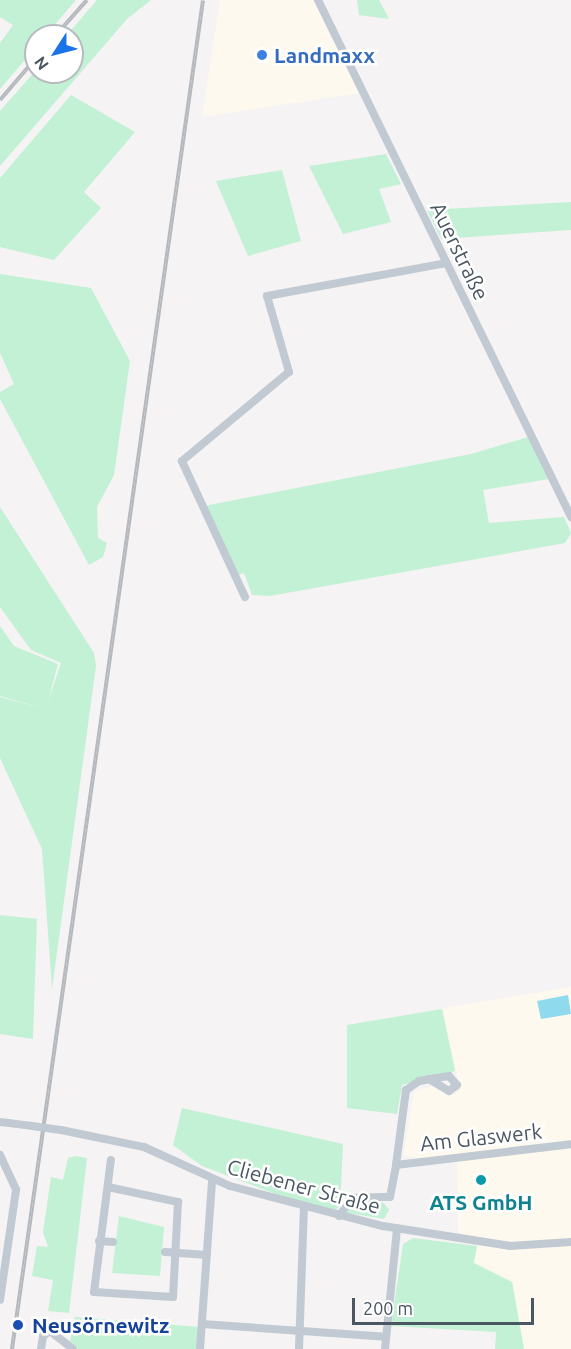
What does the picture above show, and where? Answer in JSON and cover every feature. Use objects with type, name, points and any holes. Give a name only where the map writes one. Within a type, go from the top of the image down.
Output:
[{"type":"street","name":"Auerstraße","points":[[318,0],[571,517]]},
{"type":"street","points":[[245,597],[182,461],[289,372],[267,296],[446,263]]},
{"type":"street","name":"Am Glaswerk","points":[[339,1216],[345,1203],[390,1197],[404,1095],[412,1084],[429,1079]]},
{"type":"street","name":"Cliebener Straße","points":[[0,1122],[60,1130],[144,1147],[212,1180],[304,1208],[397,1229],[520,1247],[571,1242]]},
{"type":"street","name":"Am Glaswerk","points":[[396,1165],[571,1144]]},
{"type":"street","points":[[0,1155],[16,1190],[0,1300]]},
{"type":"street","points":[[108,1186],[178,1202],[178,1253],[173,1297],[94,1292],[111,1160]]},
{"type":"street","points":[[200,1349],[212,1180]]},
{"type":"street","points":[[299,1349],[304,1208]]},
{"type":"street","points":[[385,1349],[397,1229]]},
{"type":"street","points":[[99,1241],[113,1242]]},
{"type":"street","points":[[165,1252],[207,1255]]},
{"type":"street","points":[[202,1324],[386,1338]]},
{"type":"street","points":[[41,1349],[50,1331],[74,1349]]},
{"type":"shaded area","points":[[220,0],[313,0],[360,93],[202,117]]},
{"type":"shaded area","points":[[571,987],[571,1349],[524,1349],[513,1282],[473,1262],[478,1237],[458,1233],[457,1163],[403,1156],[414,1092],[432,1086],[449,1096],[460,1091],[443,1008]]},
{"type":"green space","points":[[0,0],[76,0],[55,24],[24,24],[24,61],[0,89],[0,43],[13,25],[0,17]]},
{"type":"green space","points":[[97,0],[151,0],[127,19],[84,69],[84,24],[76,24]]},
{"type":"green space","points":[[357,0],[379,0],[389,19],[359,15]]},
{"type":"green space","points":[[24,84],[71,84],[0,166],[0,111]]},
{"type":"green space","points":[[71,95],[135,132],[84,192],[101,208],[54,260],[0,247],[0,178]]},
{"type":"green space","points":[[386,154],[401,184],[379,189],[391,222],[343,234],[309,166]]},
{"type":"green space","points":[[282,170],[301,241],[248,256],[216,181]]},
{"type":"green space","points":[[571,202],[571,230],[441,239],[427,210]]},
{"type":"green space","points":[[0,274],[91,288],[130,361],[114,475],[97,507],[98,538],[107,543],[103,557],[89,565],[0,399],[0,392],[14,384],[0,353]]},
{"type":"green space","points":[[528,437],[549,479],[483,490],[489,523],[564,517],[571,533],[565,543],[270,596],[252,595],[244,573],[234,576],[201,511],[209,505],[471,454]]},
{"type":"green space","points":[[0,507],[94,653],[96,666],[52,989],[42,849],[0,758],[0,697],[45,709],[0,696],[0,626],[14,646],[58,664],[48,701],[61,663],[31,650],[0,607]]},
{"type":"green space","points":[[0,915],[37,919],[33,1039],[0,1034]]},
{"type":"green space","points":[[442,1009],[455,1071],[402,1085],[397,1114],[347,1108],[347,1025]]},
{"type":"green space","points":[[182,1108],[343,1144],[340,1205],[335,1211],[289,1199],[202,1166],[173,1145]]},
{"type":"green space","points":[[75,1156],[87,1158],[69,1313],[48,1311],[53,1280],[32,1276],[37,1246],[48,1247],[43,1232],[51,1177],[63,1180],[68,1158]]},
{"type":"green space","points":[[355,1200],[384,1203],[389,1210],[384,1219],[343,1212]]},
{"type":"green space","points":[[119,1216],[164,1227],[160,1276],[112,1273]]},
{"type":"green space","points":[[413,1238],[477,1246],[474,1263],[512,1282],[524,1349],[495,1349],[496,1332],[391,1326],[403,1244]]},
{"type":"green space","points":[[75,1317],[199,1327],[197,1349],[78,1349],[70,1341]]},
{"type":"water","points":[[568,995],[571,1014],[541,1019],[537,1001]]},
{"type":"railway","points":[[66,24],[87,0]]},
{"type":"railway","points":[[12,1349],[203,0]]},
{"type":"railway","points":[[0,100],[24,72]]},
{"type":"place","name":"Landmaxx","points":[[262,55]]},
{"type":"place","name":"ATS GmbH","points":[[481,1180]]},
{"type":"place","name":"Neusörnewitz","points":[[18,1325]]}]
